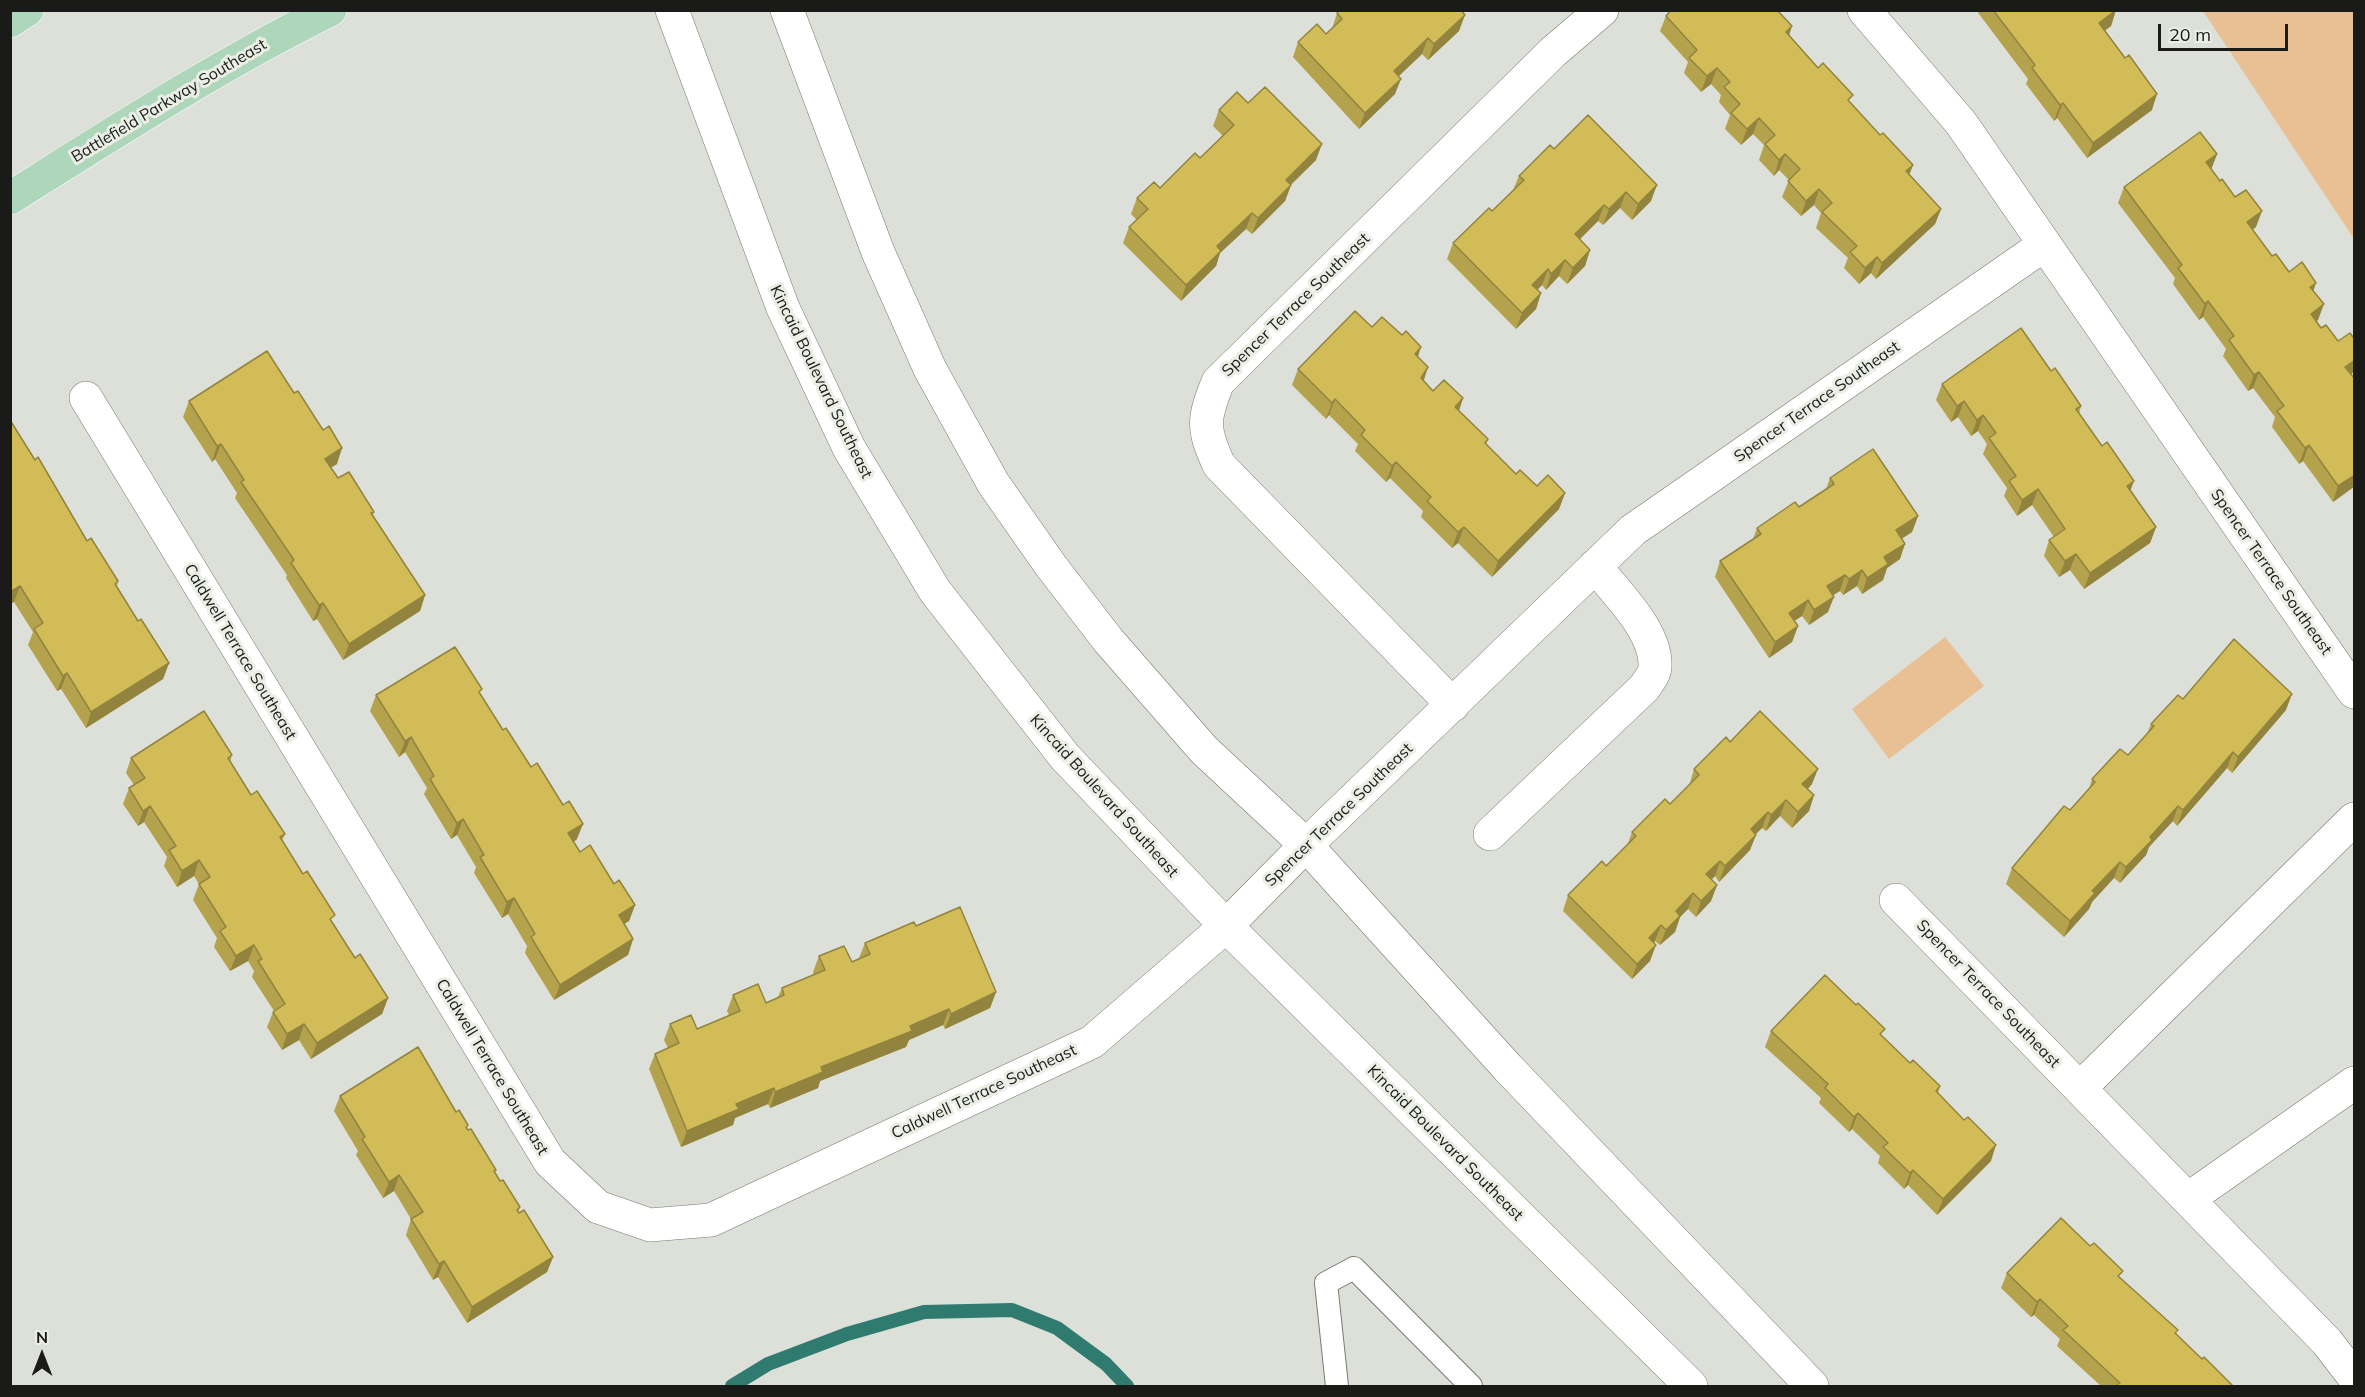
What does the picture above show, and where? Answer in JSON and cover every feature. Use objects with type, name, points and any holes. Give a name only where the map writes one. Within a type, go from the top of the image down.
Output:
[{"type":"main road","points":[[10,21],[27,10]]},
{"type":"main road","name":"Battlefield Parkway Southeast","points":[[10,198],[265,43],[330,10]]},
{"type":"street","name":"Kincaid Boulevard Southeast","points":[[672,10],[783,308],[849,448],[935,591],[1065,758],[1226,926],[1692,1386]]},
{"type":"street","points":[[787,10],[878,252],[930,369],[993,483],[1051,566],[1116,648],[1204,750],[1306,845],[1508,1068],[1812,1386]]},
{"type":"street","name":"Spencer Terrace Southeast","points":[[1453,705],[1219,465],[1207,439],[1207,409],[1218,382],[1553,52],[1602,10]]},
{"type":"street","name":"Spencer Terrace Southeast","points":[[1864,10],[1961,123],[2355,692]]},
{"type":"street","name":"Spencer Terrace Southeast","points":[[1226,926],[1306,845],[1633,530],[2044,245]]},
{"type":"street","name":"Caldwell Terrace Southeast","points":[[86,398],[550,1162],[598,1207],[650,1225],[711,1220],[1092,1042],[1226,926]]},
{"type":"street","points":[[1490,834],[1644,688],[1655,670],[1654,652],[1644,628],[1596,566]]},
{"type":"street","points":[[2080,1088],[2355,819]]},
{"type":"street","name":"Spencer Terrace Southeast","points":[[1896,900],[2327,1342],[2355,1377]]},
{"type":"street","points":[[2188,1199],[2355,1083]]},
{"type":"lane","points":[[1337,1386],[1326,1283],[1354,1268],[1471,1386]]},
{"type":"shaded area","points":[[2203,11],[2354,11],[2354,239]]},
{"type":"shaded area","points":[[1945,637],[1984,686],[1889,759],[1852,709]]},
{"type":"building","points":[[1340,10],[1461,10],[1465,15],[1434,44],[1428,38],[1394,71],[1401,79],[1365,113],[1298,42],[1317,24],[1326,34],[1342,19],[1337,13]]},
{"type":"building","points":[[1671,10],[1777,10],[1792,26],[1786,32],[1818,68],[1823,63],[1853,95],[1848,100],[1880,135],[1883,133],[1913,165],[1906,171],[1941,209],[1882,263],[1877,257],[1865,268],[1850,252],[1857,246],[1822,212],[1832,203],[1819,189],[1806,201],[1788,181],[1800,169],[1785,154],[1779,160],[1765,144],[1775,135],[1759,118],[1747,129],[1731,113],[1740,104],[1724,87],[1730,82],[1717,68],[1707,76],[1689,58],[1697,50],[1666,16]]},
{"type":"building","points":[[1993,10],[2116,10],[2099,23],[2125,58],[2129,55],[2157,94],[2093,143],[2063,103],[2060,105],[2032,68],[2035,65]]},
{"type":"building","points":[[1265,87],[1322,144],[1286,180],[1291,185],[1258,218],[1252,213],[1217,246],[1221,251],[1186,285],[1129,227],[1148,209],[1137,198],[1154,182],[1160,188],[1195,153],[1200,158],[1234,125],[1219,110],[1237,92],[1248,103]]},
{"type":"building","points":[[1588,115],[1657,185],[1638,204],[1626,192],[1609,209],[1604,205],[1575,234],[1590,250],[1573,268],[1565,260],[1551,274],[1548,269],[1532,285],[1541,293],[1522,313],[1453,243],[1489,208],[1492,211],[1524,180],[1519,176],[1550,145],[1554,149]]},
{"type":"building","points":[[2200,132],[2217,154],[2206,162],[2220,181],[2222,179],[2235,197],[2246,190],[2262,211],[2247,222],[2272,256],[2276,254],[2289,272],[2302,262],[2316,283],[2310,287],[2324,304],[2311,314],[2321,328],[2326,325],[2338,341],[2350,333],[2355,340],[2355,360],[2345,367],[2355,379],[2355,475],[2338,486],[2309,445],[2305,448],[2277,411],[2284,406],[2259,372],[2254,375],[2229,340],[2234,336],[2208,301],[2205,304],[2178,268],[2182,265],[2124,187]]},
{"type":"building","points":[[1355,311],[1372,327],[1382,317],[1402,335],[1406,331],[1421,347],[1415,354],[1428,367],[1421,378],[1433,391],[1444,380],[1463,398],[1455,407],[1488,439],[1485,443],[1516,474],[1520,470],[1537,486],[1548,475],[1565,493],[1498,561],[1464,527],[1458,532],[1427,501],[1431,497],[1396,462],[1392,466],[1361,435],[1365,430],[1335,399],[1332,403],[1298,369]]},
{"type":"building","points":[[2021,328],[2051,371],[2055,368],[2081,406],[2076,409],[2102,446],[2107,442],[2134,481],[2127,486],[2156,527],[2090,573],[2076,554],[2065,561],[2049,540],[2065,529],[2038,489],[2022,500],[2009,481],[2016,476],[1989,438],[1996,433],[1983,415],[1977,420],[1964,401],[1957,406],[1942,384]]},
{"type":"building","points":[[267,351],[294,393],[298,391],[323,430],[329,426],[342,448],[325,459],[338,478],[349,472],[374,512],[371,513],[425,595],[349,644],[323,603],[319,605],[291,563],[294,560],[241,482],[244,480],[221,444],[217,446],[189,401]]},
{"type":"building","points":[[10,420],[35,460],[38,457],[87,541],[91,538],[118,581],[115,584],[138,621],[141,619],[169,663],[91,712],[67,673],[63,676],[34,629],[43,623],[20,586],[10,592]]},
{"type":"building","points":[[1873,449],[1918,516],[1896,530],[1905,544],[1884,557],[1888,564],[1867,578],[1862,570],[1849,579],[1845,575],[1827,586],[1834,597],[1814,610],[1808,600],[1789,613],[1798,626],[1775,642],[1720,561],[1761,534],[1757,528],[1795,502],[1799,507],[1834,484],[1830,478]]},
{"type":"building","points":[[2234,639],[2292,694],[2238,757],[2233,752],[2183,810],[2178,806],[2150,837],[2152,840],[2126,867],[2120,862],[2092,891],[2095,893],[2070,921],[2012,868],[2064,806],[2070,810],[2095,782],[2092,779],[2120,749],[2128,755],[2154,726],[2151,724],[2178,695],[2183,699]]},
{"type":"building","points":[[455,647],[482,689],[479,692],[503,730],[506,728],[531,767],[537,763],[563,805],[569,801],[583,824],[568,833],[580,852],[590,845],[614,884],[619,880],[635,905],[619,915],[633,939],[560,985],[531,937],[535,934],[514,898],[507,902],[480,857],[484,855],[463,819],[457,823],[430,779],[434,776],[411,737],[405,741],[376,695]]},
{"type":"building","points":[[204,711],[232,755],[228,758],[251,795],[257,791],[285,834],[280,837],[303,874],[307,871],[335,915],[330,919],[355,958],[360,954],[388,998],[317,1043],[304,1024],[287,1034],[273,1012],[285,1004],[258,961],[262,959],[254,945],[236,956],[220,931],[226,927],[199,884],[210,877],[199,860],[182,871],[169,850],[176,846],[150,806],[143,811],[129,788],[145,778],[131,758]]},
{"type":"building","points":[[1760,711],[1818,769],[1802,784],[1814,795],[1798,812],[1786,800],[1771,815],[1768,812],[1751,829],[1756,835],[1725,866],[1720,861],[1706,874],[1717,885],[1701,901],[1693,893],[1676,911],[1680,916],[1666,930],[1661,925],[1649,938],[1656,945],[1637,964],[1568,895],[1602,861],[1606,866],[1636,836],[1632,832],[1665,799],[1670,804],[1699,775],[1694,769],[1726,737],[1730,742]]},
{"type":"building","points":[[960,907],[996,992],[951,1014],[949,1009],[910,1026],[912,1031],[821,1067],[823,1072],[775,1092],[774,1088],[736,1104],[739,1109],[687,1131],[655,1054],[679,1043],[670,1024],[691,1015],[697,1029],[740,1011],[733,995],[758,984],[766,1003],[784,995],[782,988],[825,970],[819,956],[844,946],[852,962],[870,954],[865,943],[914,922],[916,926]]},
{"type":"building","points":[[1825,975],[1885,1029],[1880,1034],[1910,1063],[1913,1060],[1940,1086],[1936,1091],[1964,1120],[1968,1117],[1996,1145],[1943,1199],[1913,1170],[1910,1173],[1883,1147],[1888,1143],[1858,1113],[1854,1117],[1825,1088],[1828,1084],[1771,1031]]},
{"type":"building","points":[[418,1047],[456,1112],[459,1110],[468,1125],[466,1127],[468,1130],[471,1129],[496,1170],[494,1171],[500,1181],[503,1180],[520,1207],[517,1210],[519,1213],[524,1210],[553,1257],[472,1307],[444,1261],[439,1264],[411,1219],[423,1212],[399,1175],[389,1182],[362,1139],[365,1137],[340,1096]]},
{"type":"building","points":[[2061,1218],[2090,1246],[2094,1243],[2123,1271],[2118,1276],[2178,1330],[2175,1333],[2202,1359],[2204,1357],[2233,1386],[2117,1385],[2120,1383],[2063,1330],[2068,1326],[2040,1299],[2037,1302],[2007,1273]]},
{"type":"waterway","points":[[732,1386],[768,1364],[847,1334],[924,1312],[1012,1310],[1057,1328],[1106,1364],[1127,1386]]}]
